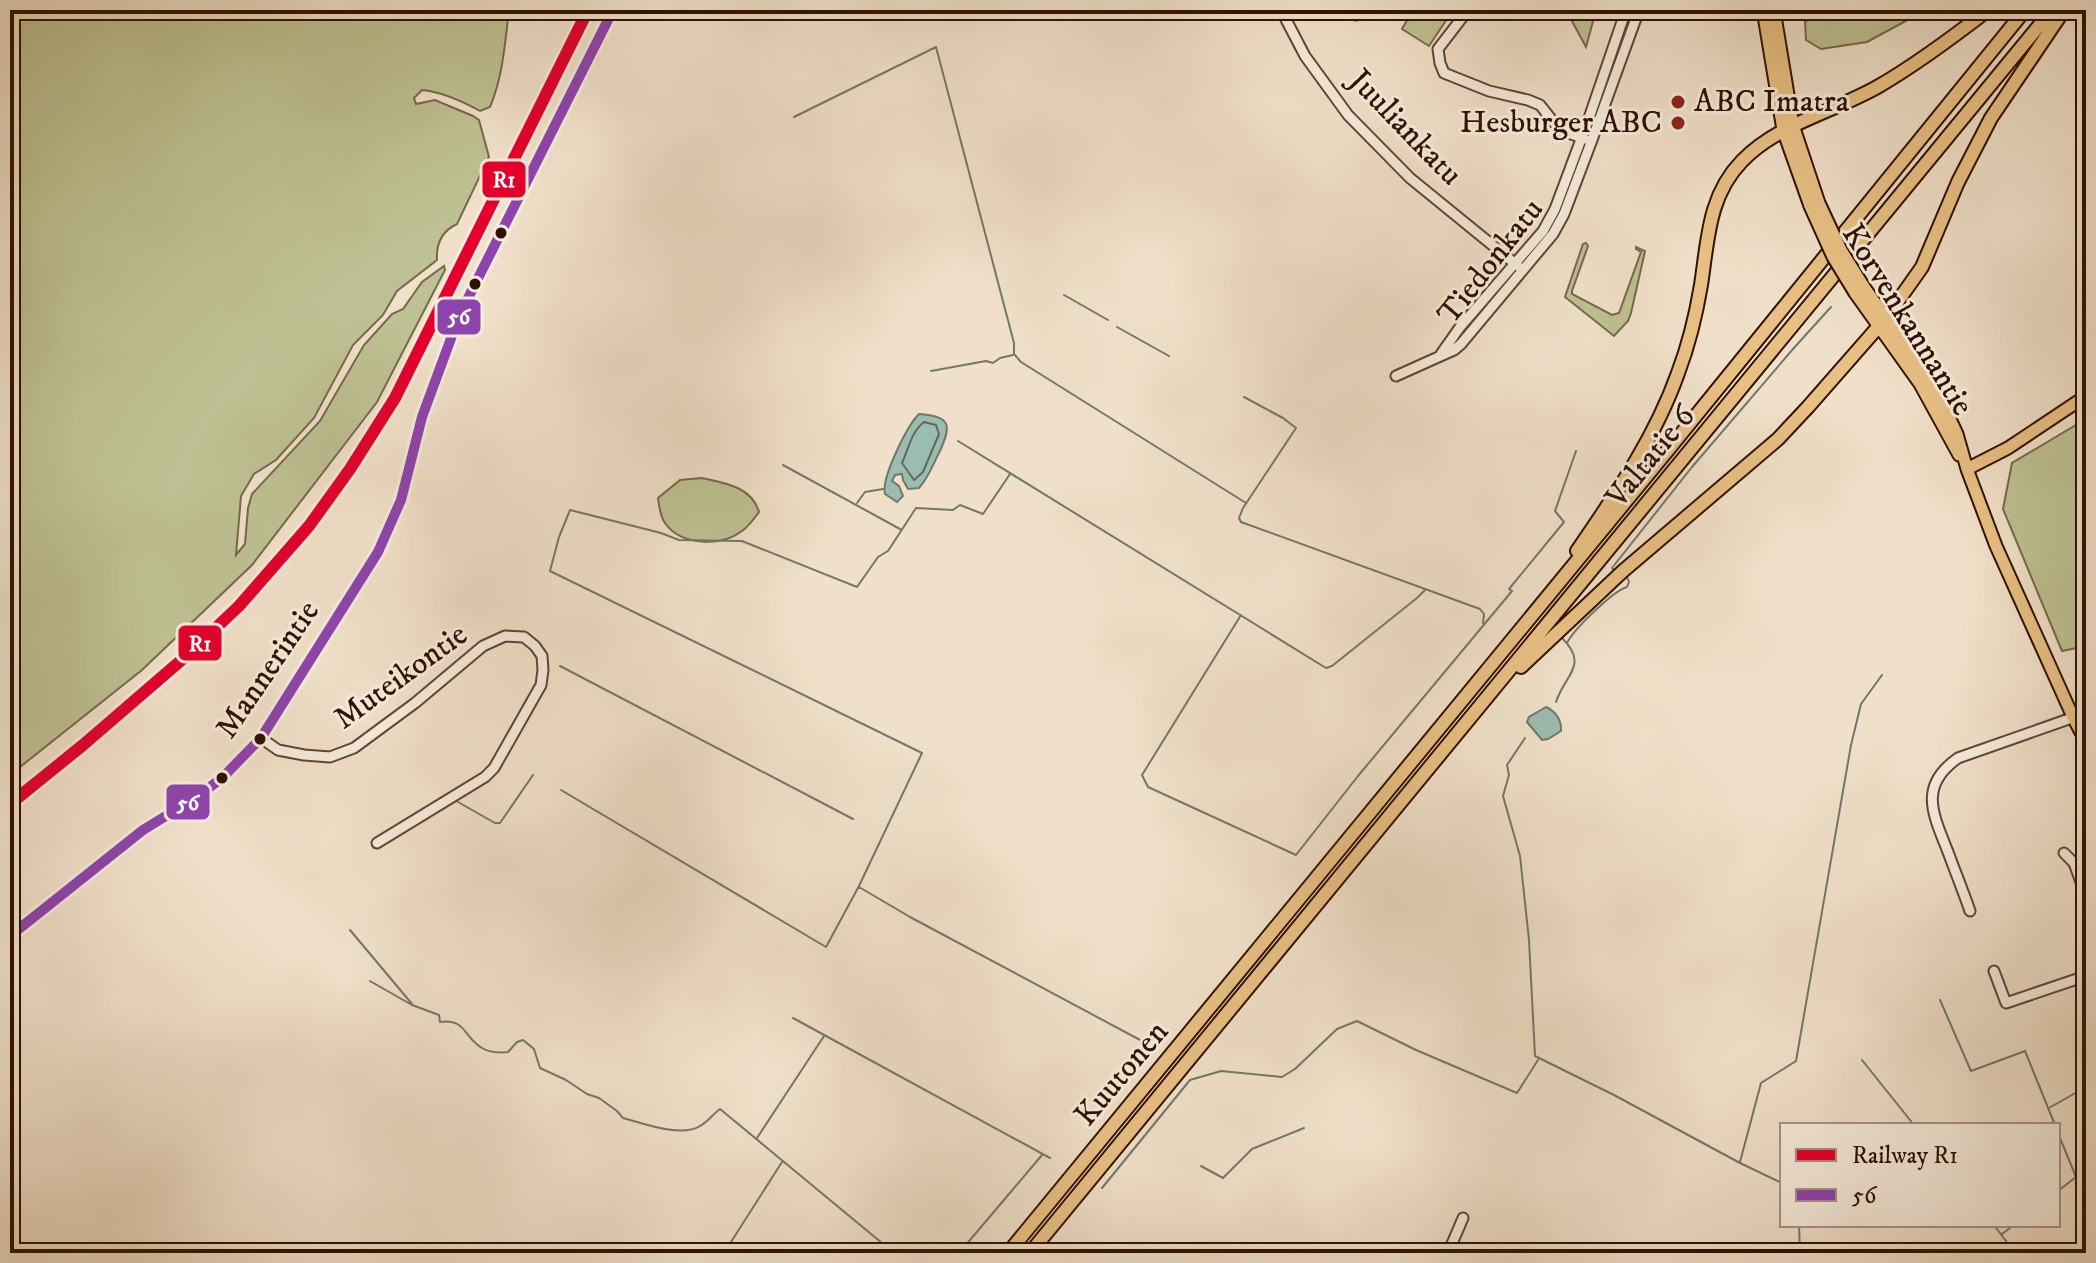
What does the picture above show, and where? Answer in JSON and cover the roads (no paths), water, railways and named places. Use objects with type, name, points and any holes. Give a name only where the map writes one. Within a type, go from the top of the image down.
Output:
[{"type":"highway","points":[[1527,622],[1629,474],[1667,405],[1696,313],[1711,216],[1727,179],[1754,150],[1788,128],[1845,103],[1895,76],[1988,10]]},
{"type":"highway","name":"Valtatie 6","points":[[1276,929],[2025,10]]},
{"type":"highway","name":"Valtatie 6","points":[[1290,936],[2052,10]]},
{"type":"highway","points":[[1463,727],[1586,604],[1778,439],[1883,323],[1922,267],[1958,182],[1991,118],[2064,10]]},
{"type":"highway","name":"Kuutonen","points":[[1008,1253],[1276,929]]},
{"type":"highway","name":"Kuutonen","points":[[1030,1253],[1290,936]]},
{"type":"main road","name":"Korvenkannantie","points":[[1763,10],[1788,128],[1814,205],[1860,290],[1920,384],[1967,469],[1996,546],[2086,742]]},
{"type":"main road","name":"Korvenkannantie","points":[[1774,10],[1788,128]]},
{"type":"main road","points":[[1967,469],[2008,448],[2086,396]]},
{"type":"street","name":"Mannerintie","points":[[10,936],[143,830],[200,795],[224,776],[261,738],[391,527],[431,388],[460,314],[613,10]]},
{"type":"street","name":"Juuliankatu","points":[[1281,10],[1305,56],[1348,115],[1410,178],[1524,271]]},
{"type":"street","points":[[1344,10],[1356,15],[1359,10]]},
{"type":"street","points":[[1468,10],[1438,49],[1444,73],[1489,91],[1540,105],[1560,130],[1587,139]]},
{"type":"street","name":"Tiedonkatu","points":[[1396,376],[1461,344],[1553,234],[1564,214],[1626,10]]},
{"type":"street","name":"Tiedonkatu","points":[[1440,356],[1460,327],[1543,231],[1587,139],[1639,10]]},
{"type":"street","name":"Muteikontie","points":[[261,738],[278,750],[330,757],[354,748],[415,703],[483,646],[505,636],[524,637],[535,646],[542,656],[541,685],[494,768],[485,777],[377,843]]},
{"type":"street","points":[[1970,911],[1933,815],[1933,793],[1939,775],[1958,758],[2086,713]]},
{"type":"street","points":[[2064,853],[2074,863],[2086,896]]},
{"type":"street","points":[[1994,971],[2006,1003],[2086,976]]},
{"type":"street","points":[[1448,1253],[1463,1218]]},
{"type":"water","points":[[919,414],[943,420],[946,436],[919,488],[908,489],[902,474],[895,475],[892,481],[899,486],[903,496],[897,502],[885,494],[887,476],[902,440]]},
{"type":"water","points":[[1546,707],[1557,716],[1561,731],[1542,740],[1527,722],[1529,717]]},
{"type":"waterway","points":[[794,117],[936,47],[1014,343],[1014,354],[1021,362],[1246,503]]},
{"type":"waterway","points":[[1064,295],[1108,320]]},
{"type":"waterway","points":[[1614,570],[1612,568],[1692,467],[1831,307]]},
{"type":"waterway","points":[[1117,327],[1169,356]]},
{"type":"waterway","points":[[931,371],[986,361],[993,363],[1013,355]]},
{"type":"waterway","points":[[1244,397],[1296,428],[1243,508],[1239,518],[1241,522],[1480,609],[1484,614],[1483,623]]},
{"type":"waterway","points":[[958,441],[1326,668],[1426,589]]},
{"type":"waterway","points":[[1241,615],[1142,775],[1148,787],[1296,855],[1512,591],[1509,589],[1564,522],[1555,511],[1576,451]]},
{"type":"waterway","points":[[783,465],[900,529]]},
{"type":"waterway","points":[[561,790],[826,947],[859,886],[922,753],[550,571],[559,537],[570,510],[679,540],[742,541],[857,587],[878,557],[888,551],[916,508],[953,510],[960,505],[983,514],[1010,474]]},
{"type":"waterway","points":[[857,503],[865,492],[883,489]]},
{"type":"waterway","points":[[1567,643],[1594,611],[1627,587],[1627,577]]},
{"type":"waterway","points":[[1556,702],[1575,662],[1574,655],[1561,637]]},
{"type":"waterway","points":[[560,666],[853,819]]},
{"type":"waterway","points":[[1740,1162],[1761,1083],[1796,1061],[1851,745],[1861,704],[1882,675]]},
{"type":"waterway","points":[[1525,738],[1507,765],[1509,775],[1503,796],[1520,856],[1529,940],[1535,1056],[1780,1182]]},
{"type":"waterway","points":[[458,802],[500,823],[533,775]]},
{"type":"waterway","points":[[859,887],[1142,1041]]},
{"type":"waterway","points":[[350,930],[412,1004]]},
{"type":"waterway","points":[[370,981],[412,1005],[439,1015],[440,1022],[455,1023],[485,1049],[508,1052],[523,1040],[534,1049],[540,1068],[599,1098],[623,1118],[683,1131],[700,1126],[720,1109],[894,1253]]},
{"type":"waterway","points":[[1940,1000],[1971,1071],[2025,1051],[2054,1123]]},
{"type":"waterway","points":[[793,1018],[1050,1158]]},
{"type":"waterway","points":[[1102,1188],[1190,1080],[1221,1071],[1282,1077],[1295,1069],[1337,1029],[1357,1021],[1517,1093],[1538,1060]]},
{"type":"waterway","points":[[757,1138],[824,1036]]},
{"type":"waterway","points":[[1862,1060],[1912,1123]]},
{"type":"waterway","points":[[2049,1108],[2086,1087]]},
{"type":"waterway","points":[[1201,1166],[1223,1178],[1252,1149],[1304,1128]]},
{"type":"waterway","points":[[2060,1138],[2076,1177],[2060,1189]]},
{"type":"waterway","points":[[959,1253],[1042,1155]]},
{"type":"waterway","points":[[724,1253],[782,1162]]},
{"type":"waterway","points":[[1799,1227],[1800,1253]]},
{"type":"waterway","points":[[1996,1227],[2015,1253]]},
{"type":"waterway","points":[[2002,1234],[2011,1227]]},
{"type":"rail line","name":"R1","points":[[10,804],[185,657],[239,606],[309,526],[395,398],[588,10]]},
{"type":"place","name":"ABC Imatra","points":[[1678,102]]},
{"type":"place","name":"Hesburger ABC","points":[[1678,123]]}]
